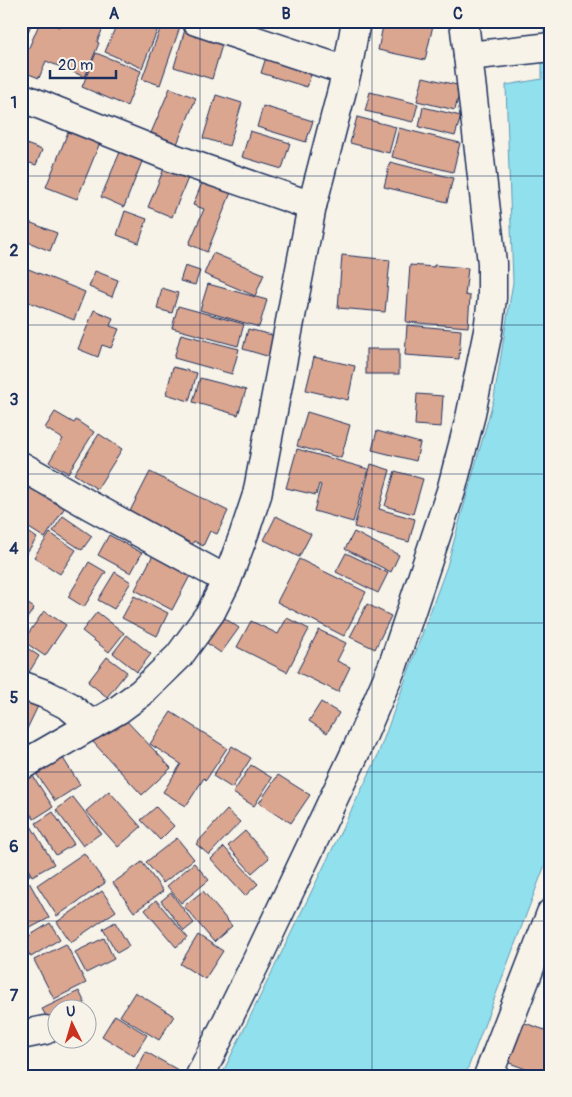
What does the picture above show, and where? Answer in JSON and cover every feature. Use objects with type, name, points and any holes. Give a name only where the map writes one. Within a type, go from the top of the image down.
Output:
[{"type":"street","points":[[196,21],[347,71]]},
{"type":"street","points":[[21,766],[118,710],[141,692],[179,656],[210,612],[227,580],[257,495],[312,206],[347,71],[356,21]]},
{"type":"street","points":[[200,1076],[353,758],[393,665],[451,491],[470,418],[488,332],[492,298],[492,263],[464,21]]},
{"type":"street","points":[[468,56],[542,48]]},
{"type":"street","points":[[21,98],[176,159],[312,206]]},
{"type":"street","points":[[21,466],[227,580]]},
{"type":"street","points":[[21,685],[69,706],[92,725]]},
{"type":"street","points":[[488,1076],[551,913]]},
{"type":"water","points":[[543,21],[551,21],[551,849],[465,1076],[221,1076],[376,760],[447,566],[494,398],[513,282],[506,85],[542,79],[542,57],[546,55]]},
{"type":"building","points":[[21,21],[31,25],[21,48]]},
{"type":"building","points":[[62,21],[106,21],[85,77],[46,61],[39,78],[21,71],[21,66],[40,22],[49,26],[50,23],[59,27]]},
{"type":"building","points":[[118,21],[161,21],[142,68],[105,52]]},
{"type":"building","points":[[163,21],[182,21],[160,85],[142,79]]},
{"type":"building","points":[[384,21],[434,21],[425,60],[378,50]]},
{"type":"building","points":[[186,26],[224,38],[212,79],[174,67]]},
{"type":"building","points":[[268,51],[314,65],[307,87],[261,73]]},
{"type":"building","points":[[96,53],[141,71],[127,106],[82,87]]},
{"type":"building","points":[[423,77],[461,86],[455,110],[417,101]]},
{"type":"building","points":[[170,88],[196,98],[177,144],[151,133]]},
{"type":"building","points":[[370,92],[418,104],[413,122],[365,111]]},
{"type":"building","points":[[216,95],[242,103],[229,146],[203,138]]},
{"type":"building","points":[[263,106],[313,121],[306,142],[257,127]]},
{"type":"building","points":[[423,107],[461,116],[455,136],[419,127]]},
{"type":"building","points":[[357,117],[396,127],[389,153],[350,143]]},
{"type":"building","points":[[72,122],[103,135],[77,199],[46,187]]},
{"type":"building","points":[[399,128],[460,143],[453,172],[392,157]]},
{"type":"building","points":[[250,131],[290,143],[282,169],[242,157]]},
{"type":"building","points":[[21,142],[42,150],[36,165],[21,160]]},
{"type":"building","points":[[123,145],[145,154],[124,207],[101,197]]},
{"type":"building","points":[[390,162],[453,178],[447,202],[384,187]]},
{"type":"building","points":[[166,164],[190,173],[172,217],[148,207]]},
{"type":"building","points":[[204,178],[232,190],[207,252],[189,244],[204,209],[193,205]]},
{"type":"building","points":[[125,211],[147,219],[139,243],[117,235]]},
{"type":"building","points":[[21,219],[57,233],[50,251],[21,239]]},
{"type":"building","points":[[213,253],[264,274],[255,296],[204,274]]},
{"type":"building","points":[[342,255],[390,260],[385,312],[338,308]]},
{"type":"building","points":[[410,265],[468,268],[465,295],[470,296],[468,327],[406,322]]},
{"type":"building","points":[[21,266],[85,292],[74,320],[21,299]]},
{"type":"building","points":[[185,266],[200,271],[195,285],[180,281]]},
{"type":"building","points":[[95,271],[118,280],[112,297],[89,287]]},
{"type":"building","points":[[208,284],[267,300],[259,327],[200,310]]},
{"type":"building","points":[[162,288],[178,293],[172,313],[157,309]]},
{"type":"building","points":[[178,306],[244,324],[238,346],[172,328]]},
{"type":"building","points":[[94,310],[113,318],[110,326],[119,329],[111,348],[102,345],[98,357],[78,349]]},
{"type":"building","points":[[407,325],[461,330],[459,359],[405,355]]},
{"type":"building","points":[[248,329],[276,336],[270,357],[243,349]]},
{"type":"building","points":[[181,334],[239,349],[232,374],[174,358]]},
{"type":"building","points":[[366,349],[399,349],[399,374],[366,374]]},
{"type":"building","points":[[314,357],[355,366],[348,400],[306,390]]},
{"type":"building","points":[[173,367],[197,373],[189,401],[166,394]]},
{"type":"building","points":[[200,378],[246,390],[238,415],[193,402]]},
{"type":"building","points":[[417,394],[443,396],[441,427],[415,425]]},
{"type":"building","points":[[55,412],[74,423],[76,420],[94,432],[68,473],[49,462],[63,439],[45,428]]},
{"type":"building","points":[[307,412],[350,425],[341,458],[297,446]]},
{"type":"building","points":[[377,431],[420,443],[416,461],[372,450]]},
{"type":"building","points":[[99,434],[122,449],[97,489],[74,474]]},
{"type":"building","points":[[297,449],[368,469],[353,522],[314,511],[321,485],[319,484],[316,495],[286,488]]},
{"type":"building","points":[[371,464],[390,470],[379,509],[415,519],[409,542],[354,527]]},
{"type":"building","points":[[395,471],[423,479],[413,514],[385,506]]},
{"type":"building","points":[[150,472],[228,511],[217,534],[210,531],[203,546],[194,541],[189,551],[126,519]]},
{"type":"building","points":[[29,480],[67,504],[45,538],[21,523],[21,491]]},
{"type":"building","points":[[63,516],[92,536],[82,550],[53,531]]},
{"type":"building","points":[[276,516],[311,534],[299,557],[264,540]]},
{"type":"building","points":[[21,527],[37,538],[21,561]]},
{"type":"building","points":[[354,532],[399,555],[391,572],[345,549]]},
{"type":"building","points":[[50,533],[76,550],[60,574],[34,557]]},
{"type":"building","points":[[109,535],[142,553],[131,573],[98,555]]},
{"type":"building","points":[[155,551],[193,570],[172,610],[135,590]]},
{"type":"building","points":[[346,553],[388,573],[378,593],[336,572]]},
{"type":"building","points":[[299,559],[366,592],[344,636],[277,602]]},
{"type":"building","points":[[89,562],[106,572],[84,607],[68,597]]},
{"type":"building","points":[[115,572],[131,582],[114,609],[98,600]]},
{"type":"building","points":[[134,596],[168,613],[157,636],[122,618]]},
{"type":"building","points":[[21,599],[34,608],[21,627]]},
{"type":"building","points":[[367,604],[391,616],[375,649],[350,637]]},
{"type":"building","points":[[44,611],[66,625],[45,656],[23,641]]},
{"type":"building","points":[[97,612],[124,633],[109,652],[82,631]]},
{"type":"building","points":[[219,614],[239,628],[221,653],[201,639]]},
{"type":"building","points":[[287,618],[309,629],[287,672],[237,647],[251,621],[278,634]]},
{"type":"building","points":[[319,630],[346,643],[337,661],[350,667],[338,692],[297,672]]},
{"type":"building","points":[[127,635],[151,654],[137,672],[113,653]]},
{"type":"building","points":[[21,644],[39,656],[28,674],[21,670]]},
{"type":"building","points":[[107,657],[127,672],[107,697],[88,682]]},
{"type":"building","points":[[21,698],[38,706],[24,735],[21,733]]},
{"type":"building","points":[[321,702],[339,713],[327,733],[309,721]]},
{"type":"building","points":[[171,712],[227,748],[186,806],[163,792],[181,764],[150,744]]},
{"type":"building","points":[[121,715],[171,768],[142,795],[93,742]]},
{"type":"building","points":[[232,746],[251,758],[232,788],[213,776]]},
{"type":"building","points":[[59,752],[80,785],[55,801],[33,769]]},
{"type":"building","points":[[251,765],[272,778],[254,806],[233,793]]},
{"type":"building","points":[[29,770],[53,807],[34,819],[21,800],[21,775]]},
{"type":"building","points":[[278,775],[310,795],[291,823],[259,803]]},
{"type":"building","points":[[109,791],[141,827],[118,847],[86,811]]},
{"type":"building","points":[[73,797],[101,833],[83,846],[56,810]]},
{"type":"building","points":[[156,807],[174,826],[160,840],[141,820]]},
{"type":"building","points":[[227,810],[240,822],[209,855],[196,844]]},
{"type":"building","points":[[53,812],[74,844],[56,855],[36,823]]},
{"type":"building","points":[[31,826],[54,864],[32,876],[21,857],[21,831]]},
{"type":"building","points":[[245,831],[269,858],[252,873],[228,846]]},
{"type":"building","points":[[177,838],[194,859],[163,883],[146,862]]},
{"type":"building","points":[[224,847],[258,884],[245,896],[211,859]]},
{"type":"building","points":[[84,853],[105,883],[57,916],[37,885]]},
{"type":"building","points":[[21,859],[30,875],[21,880]]},
{"type":"building","points":[[142,862],[163,891],[134,912],[113,883]]},
{"type":"building","points":[[194,863],[209,880],[181,903],[167,886]]},
{"type":"building","points":[[29,882],[49,918],[21,933],[21,886]]},
{"type":"building","points":[[102,891],[116,911],[71,942],[57,922]]},
{"type":"building","points":[[203,891],[232,926],[214,942],[184,906]]},
{"type":"building","points":[[171,893],[194,923],[184,931],[161,901]]},
{"type":"building","points":[[156,900],[188,938],[176,947],[145,910]]},
{"type":"building","points":[[115,922],[129,946],[117,953],[103,929]]},
{"type":"building","points":[[50,923],[60,939],[31,957],[21,941]]},
{"type":"building","points":[[198,935],[223,951],[205,979],[180,964]]},
{"type":"building","points":[[104,938],[114,959],[86,973],[75,952]]},
{"type":"building","points":[[66,944],[86,983],[54,999],[34,960]]},
{"type":"building","points":[[79,991],[84,1000],[60,1000]]},
{"type":"building","points":[[135,992],[174,1016],[159,1040],[120,1016]]},
{"type":"building","points":[[48,1006],[48,1019],[42,1009]]},
{"type":"building","points":[[115,1015],[147,1035],[134,1056],[102,1036]]},
{"type":"building","points":[[519,1021],[551,1032],[551,1076],[545,1076],[504,1061]]},
{"type":"building","points":[[146,1052],[178,1070],[175,1076],[133,1076]]}]
